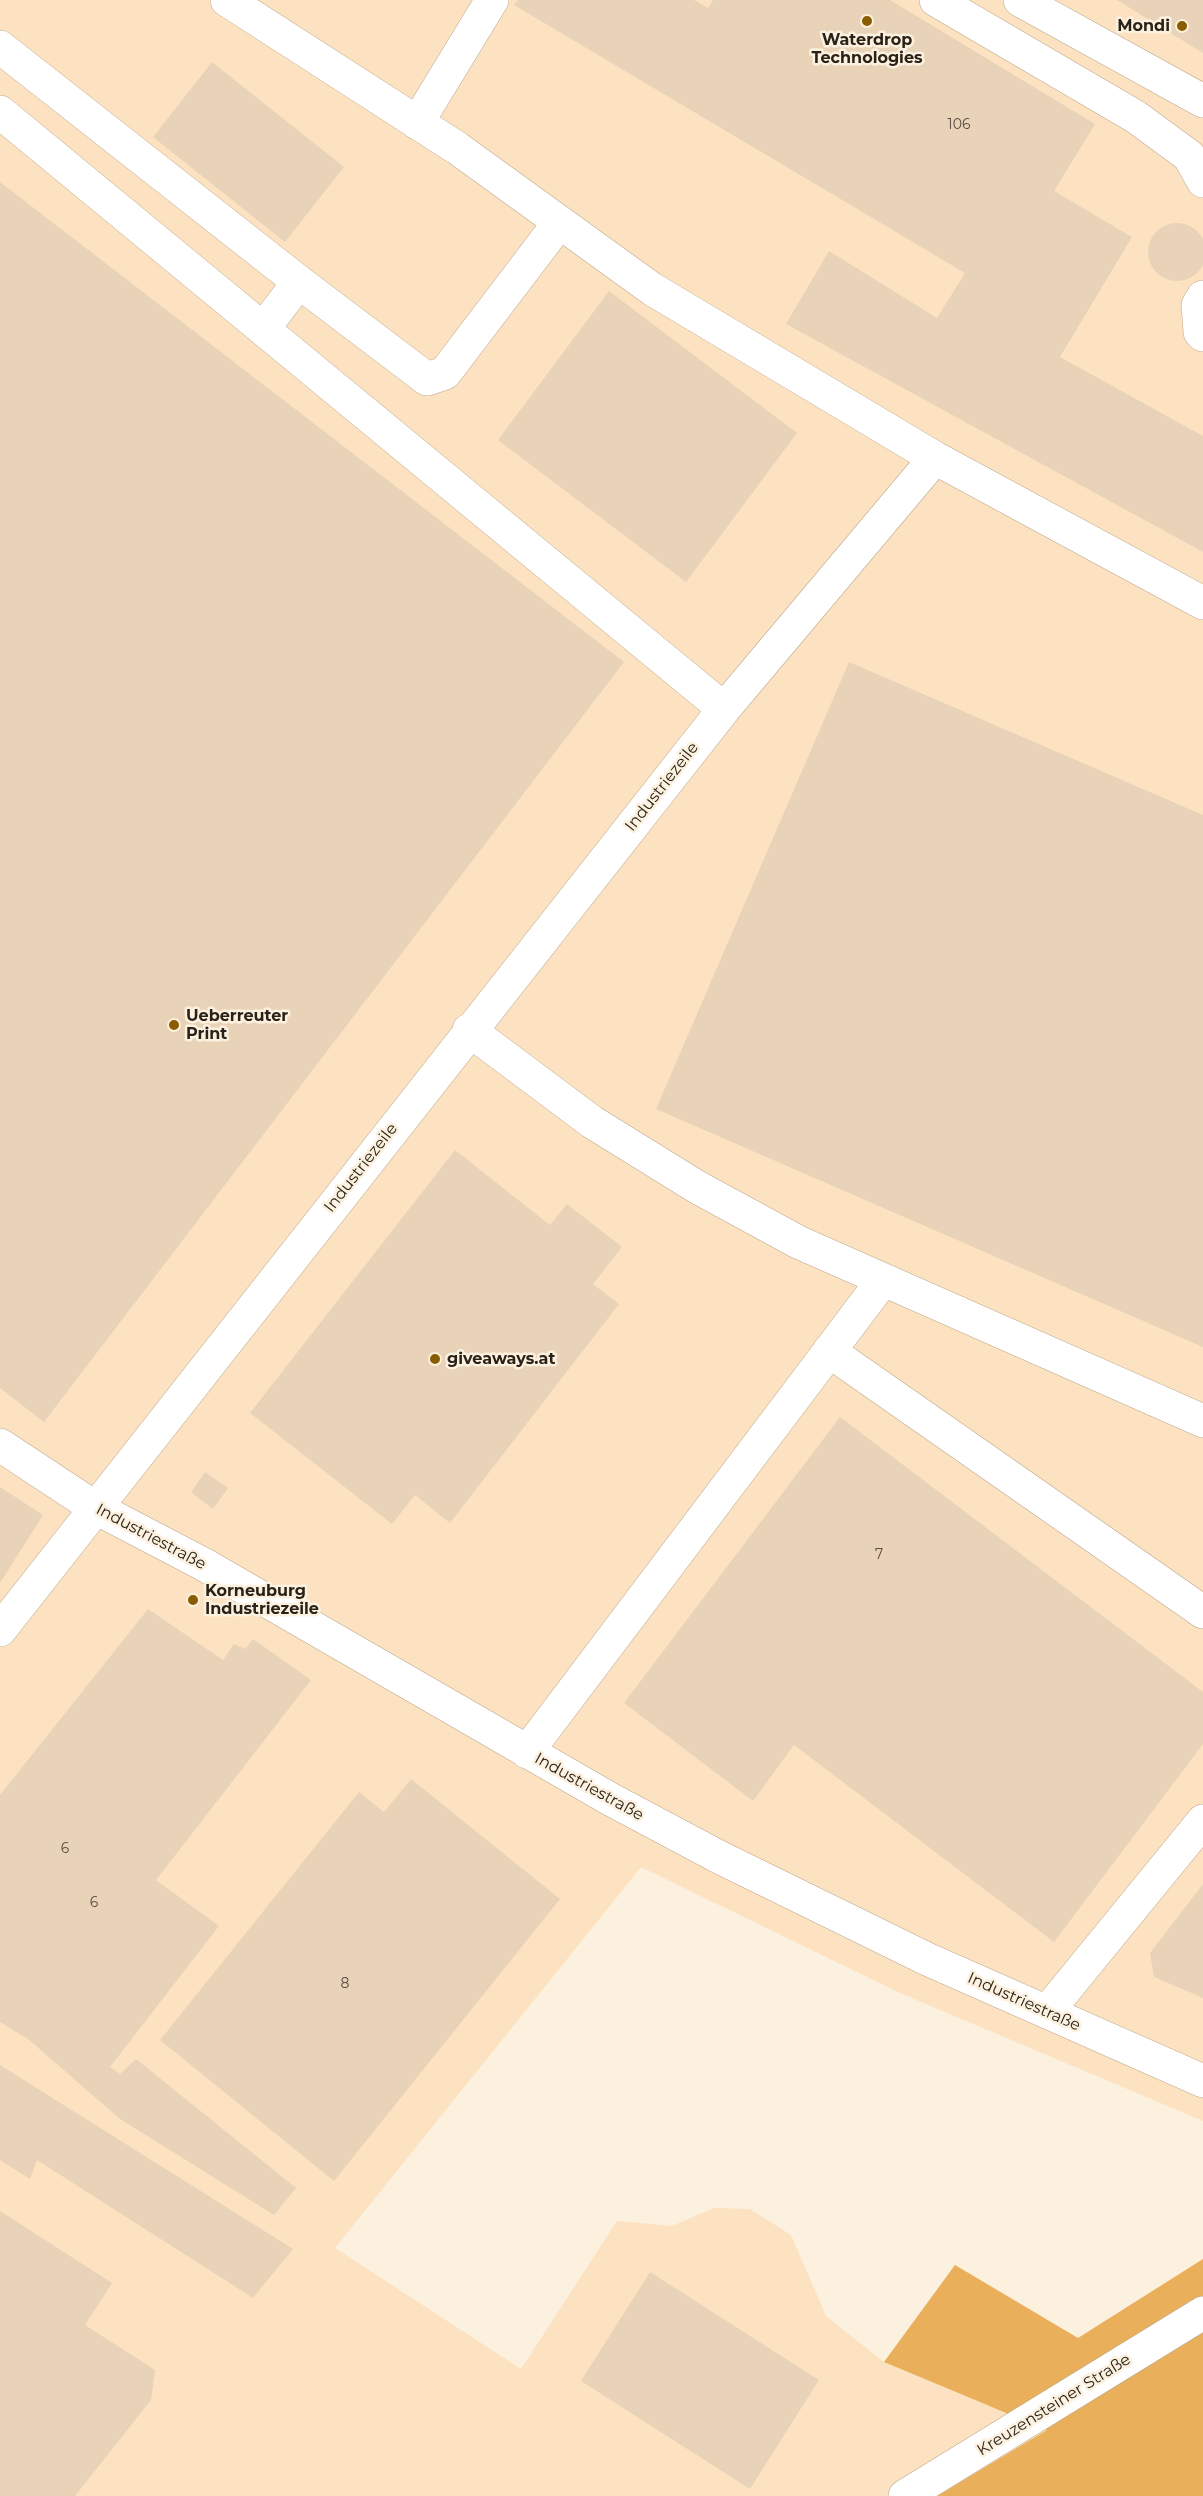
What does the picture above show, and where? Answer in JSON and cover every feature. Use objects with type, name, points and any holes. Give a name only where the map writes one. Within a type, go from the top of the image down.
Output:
[{"type":"street","points":[[227,0],[457,148],[652,289],[935,458],[1203,603]]},
{"type":"street","points":[[417,123],[492,0]]},
{"type":"street","points":[[936,0],[1136,117],[1189,156],[1203,180]]},
{"type":"street","points":[[1020,0],[1203,101]]},
{"type":"street","points":[[0,47],[299,282],[427,379],[445,373],[559,223]]},
{"type":"street","points":[[0,112],[724,709]]},
{"type":"street","points":[[263,329],[299,282]]},
{"type":"street","points":[[1203,297],[1198,305],[1200,332],[1203,335]]},
{"type":"street","name":"Industriezeile","points":[[0,1630],[94,1507],[724,709],[935,458]]},
{"type":"street","points":[[469,1030],[592,1122],[697,1187],[798,1242],[1203,1421]]},
{"type":"street","points":[[527,1752],[883,1280]]},
{"type":"street","points":[[829,1351],[1203,1612]]},
{"type":"street","name":"Industriestraße","points":[[0,1445],[94,1507],[202,1564],[527,1752],[719,1857],[927,1959],[1203,2081]]},
{"type":"street","points":[[1047,2012],[1203,1821]]},
{"type":"street","name":"Kreuzensteiner Straße","points":[[905,2496],[1203,2313]]},
{"type":"shaded area","points":[[0,0],[1203,0],[1203,2121],[900,1993],[641,1867],[335,2248],[521,2369],[617,2221],[672,2226],[714,2208],[750,2209],[791,2235],[826,2316],[884,2362],[1048,2430],[937,2496],[0,2496]]},
{"type":"shaded area","points":[[1203,2259],[1203,2496],[937,2496],[1047,2430],[884,2362],[955,2265],[1078,2338]]},
{"type":"building","points":[[518,0],[694,0],[708,8],[713,0],[890,0],[1095,124],[1054,191],[1132,237],[1060,357],[1203,436],[1203,552],[786,324],[829,251],[937,318],[965,273],[514,5]]},
{"type":"building","name":"Mondi","points":[[1117,0],[1203,0],[1203,53]]},
{"type":"building","points":[[212,62],[344,167],[285,242],[153,137]]},
{"type":"building","name":"Ueberreuter Print","points":[[0,182],[624,662],[44,1422],[0,1388]]},
{"type":"building","points":[[1177,223],[1188,225],[1201,236],[1206,252],[1204,263],[1193,276],[1177,281],[1166,279],[1153,268],[1148,252],[1150,241],[1161,228]]},
{"type":"building","points":[[609,291],[797,433],[686,582],[498,440]]},
{"type":"building","points":[[849,662],[1203,815],[1203,1347],[656,1109]]},
{"type":"building","name":"giveaways.at","points":[[455,1150],[550,1225],[567,1204],[622,1247],[593,1284],[619,1304],[450,1523],[415,1495],[392,1524],[250,1413]]},
{"type":"building","points":[[840,1417],[1203,1692],[1203,1744],[1054,1942],[794,1745],[753,1801],[624,1703]]},
{"type":"building","points":[[205,1472],[228,1488],[213,1509],[191,1492]]},
{"type":"building","points":[[0,1487],[43,1515],[0,1583]]},
{"type":"building","points":[[148,1609],[223,1660],[234,1644],[245,1649],[253,1639],[311,1680],[156,1880],[219,1926],[110,2067],[120,2074],[136,2059],[296,2188],[274,2215],[120,2119],[28,2039],[0,2022],[0,1795]]},
{"type":"building","points":[[411,1779],[560,1899],[334,2181],[160,2040],[359,1792],[384,1812]]},
{"type":"building","points":[[1203,1884],[1203,1998],[1154,1977],[1150,1953]]},
{"type":"building","points":[[0,2065],[293,2249],[253,2298],[37,2160],[30,2179],[0,2160]]},
{"type":"building","points":[[0,2211],[112,2283],[85,2325],[155,2370],[151,2400],[75,2496],[0,2496]]},
{"type":"building","points":[[650,2272],[819,2380],[750,2489],[581,2381]]},
{"type":"place","name":"Waterdrop Technologies","points":[[867,21]]},
{"type":"place","name":"Mondi","points":[[1182,26]]},
{"type":"place","name":"Ueberreuter Print","points":[[174,1025]]},
{"type":"place","name":"giveaways.at","points":[[435,1359]]},
{"type":"place","name":"Korneuburg Industriezeile","points":[[193,1600]]}]
